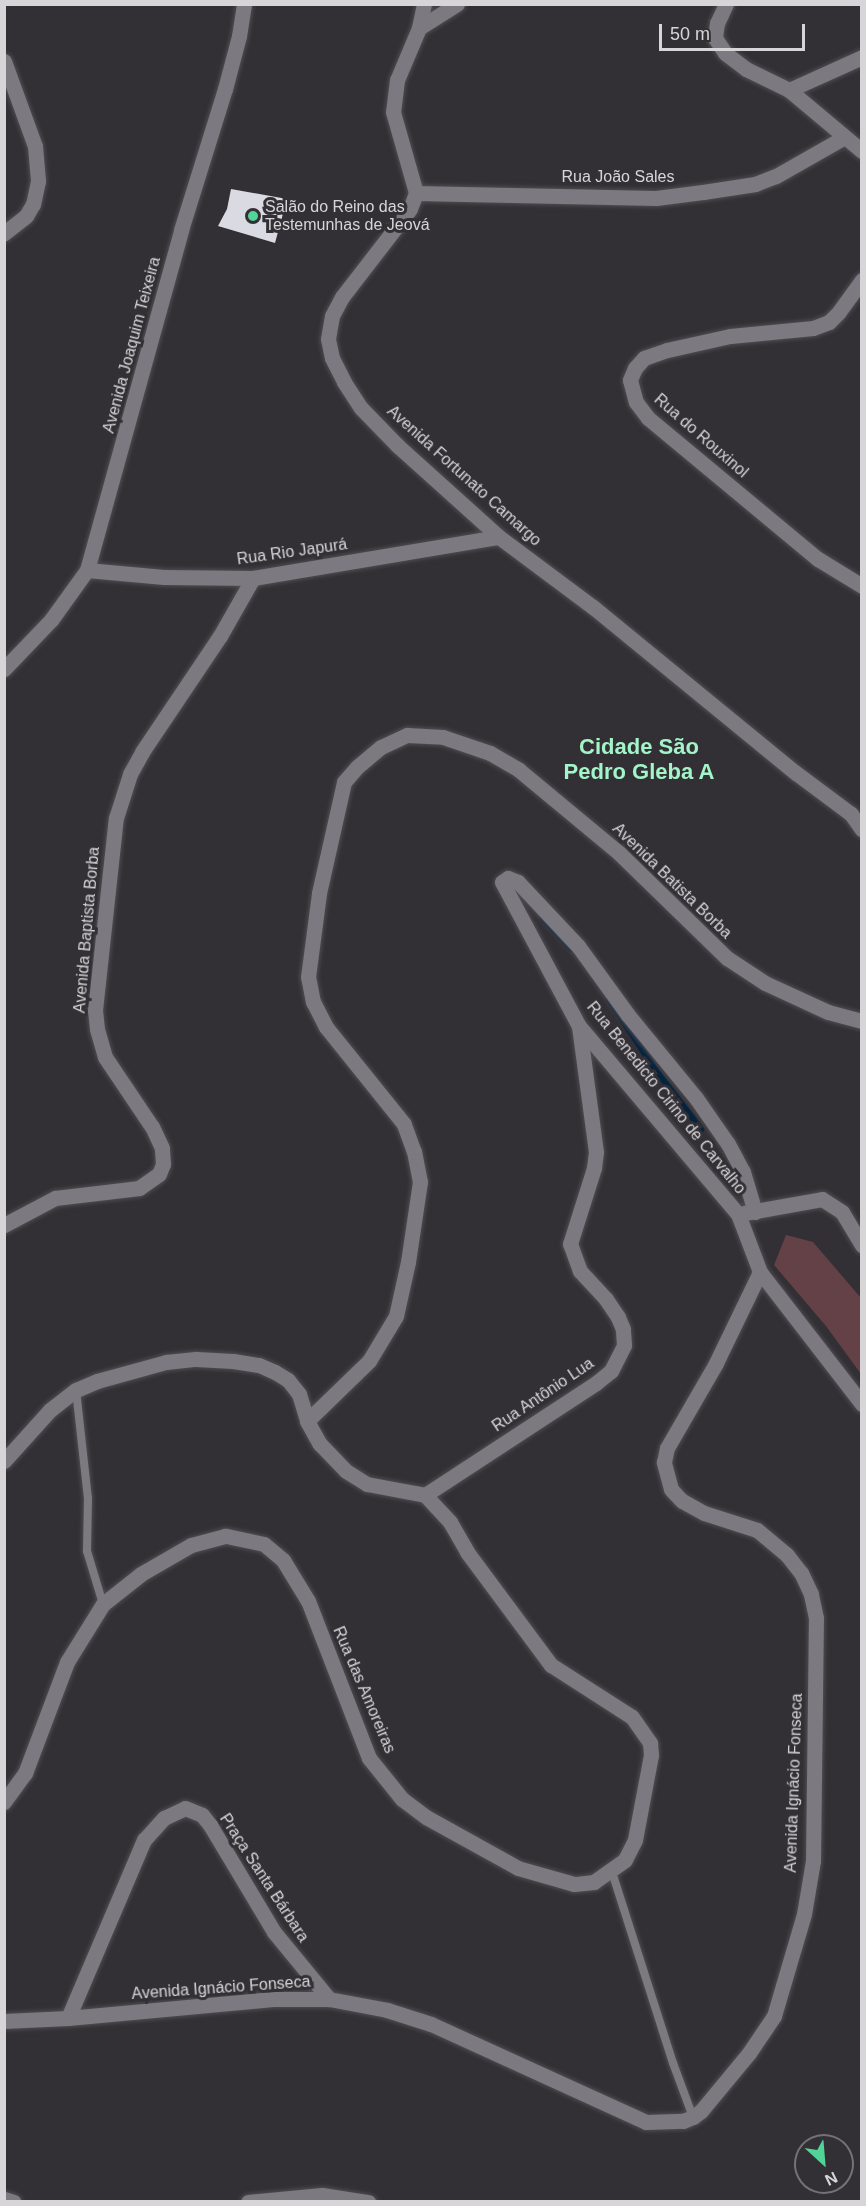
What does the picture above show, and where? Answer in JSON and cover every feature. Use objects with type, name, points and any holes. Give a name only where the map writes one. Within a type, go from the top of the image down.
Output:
[{"type":"street","name":"Avenida Joaquim Teixeira","points":[[4,669],[51,620],[87,570],[182,230],[225,89],[239,36],[244,4]]},
{"type":"street","points":[[416,193],[393,112],[397,80],[419,28],[424,4]]},
{"type":"street","points":[[419,28],[458,4]]},
{"type":"street","points":[[726,4],[717,23],[715,38],[725,53],[747,69],[789,90],[861,151]]},
{"type":"street","points":[[789,90],[861,57]]},
{"type":"street","points":[[4,61],[34,146],[38,181],[33,204],[26,216],[4,233]]},
{"type":"street","name":"Rua João Sales","points":[[416,193],[656,198],[692,194],[755,184],[799,165],[843,138]]},
{"type":"street","name":"Avenida Fortunato Camargo","points":[[416,193],[410,208],[342,297],[332,316],[328,339],[332,358],[361,408],[398,446],[500,537],[593,607],[796,773],[856,816],[861,830]]},
{"type":"street","name":"Rua do Rouxinol","points":[[861,280],[839,312],[829,322],[813,328],[730,336],[667,350],[644,358],[635,368],[630,380],[636,402],[648,418],[818,559],[861,586]]},
{"type":"street","name":"Rua Rio Japurá","points":[[87,570],[164,578],[253,578],[500,537]]},
{"type":"street","name":"Avenida Baptista Borba","points":[[4,1225],[55,1198],[139,1188],[159,1174],[163,1164],[162,1148],[152,1127],[105,1056],[97,1029],[95,1010],[116,818],[130,774],[177,697],[220,636],[253,578]]},
{"type":"street","name":"Avenida Batista Borba","points":[[307,1421],[369,1361],[396,1316],[408,1262],[420,1182],[414,1152],[404,1124],[326,1027],[314,1002],[308,977],[319,893],[344,782],[357,767],[381,747],[407,735],[443,737],[499,759],[519,770],[619,853],[727,958],[765,983],[817,1007],[861,1021]]},
{"type":"street","name":"Rua Benedicto Cirino de Carvalho","points":[[755,1212],[743,1172],[728,1144],[578,946],[518,882],[508,878],[502,882],[579,1026],[738,1214],[760,1272],[861,1404]]},
{"type":"street","name":"Rua Antônio Lua","points":[[425,1495],[596,1383],[611,1371],[624,1345],[623,1329],[618,1317],[606,1299],[580,1271],[570,1244],[592,1176],[596,1152],[579,1026]]},
{"type":"street","points":[[738,1214],[822,1199],[842,1212],[861,1245]]},
{"type":"street","name":"Avenida Ignácio Fonseca","points":[[4,2021],[68,2018],[273,1999],[329,1999],[387,2010],[430,2024],[646,2122],[683,2121],[701,2111],[749,2053],[774,2016],[804,1914],[813,1861],[816,1618],[811,1594],[801,1573],[771,1541],[756,1530],[704,1513],[681,1501],[671,1489],[664,1462],[667,1448],[716,1363],[760,1272]]},
{"type":"street","points":[[4,1461],[50,1410],[76,1390],[166,1362],[196,1359],[233,1361],[259,1365],[288,1380],[299,1395],[307,1421],[320,1444],[346,1471],[367,1484],[425,1495]]},
{"type":"street","name":"Rua das Amoreiras","points":[[4,1802],[25,1773],[66,1662],[103,1604],[141,1574],[191,1545],[225,1536],[264,1544],[283,1560],[308,1601],[369,1758],[402,1799],[426,1817],[518,1868],[574,1884],[594,1882],[612,1872],[625,1860],[635,1840],[651,1755],[650,1743],[632,1717],[551,1665],[467,1552],[450,1522],[425,1495]]},
{"type":"street","name":"Praça Santa Bárbara","points":[[68,2018],[144,1840],[164,1818],[185,1808],[202,1815],[210,1825],[274,1932],[329,1999]]},
{"type":"street","points":[[248,2202],[322,2195],[368,2202]]},
{"type":"street","points":[[4,2199],[14,2202]]},
{"type":"lane","points":[[76,1390],[88,1498],[87,1551],[103,1604]]},
{"type":"lane","points":[[612,1872],[673,2063],[693,2117]]},
{"type":"shaded area","points":[[786,1235],[813,1242],[861,1298],[861,1374],[826,1326],[774,1265]]},
{"type":"building","name":"Salão do Reino das Testemunhas de Jeová","points":[[231,189],[287,199],[275,243],[218,226],[227,209]]},
{"type":"waterway","points":[[543,919],[571,949]]},
{"type":"waterway","points":[[609,1000],[655,1069],[701,1129]]},
{"type":"place","name":"Salão do Reino das Testemunhas de Jeová","points":[[253,216]]},
{"type":"district","name":"Cidade São Pedro Gleba A","points":[[639,758]]}]
